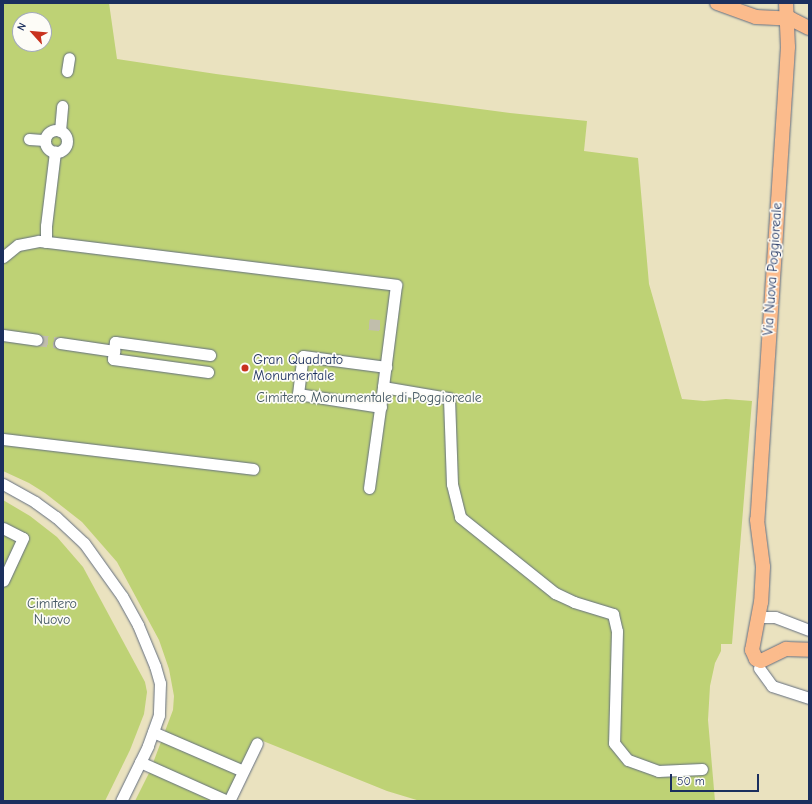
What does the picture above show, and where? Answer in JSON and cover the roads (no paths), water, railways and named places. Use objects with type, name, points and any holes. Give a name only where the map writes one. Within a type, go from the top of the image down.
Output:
[{"type":"main road","points":[[717,3],[756,18],[788,18],[809,28]]},
{"type":"main road","name":"Via Nuova Poggioreale","points":[[786,3],[788,18],[788,49],[757,520],[763,567],[761,602],[752,650],[754,656],[758,660],[765,660],[768,656],[786,649],[809,650]]},
{"type":"street","points":[[67,71],[69,58]]},
{"type":"street","points":[[60,131],[62,106]]},
{"type":"street","points":[[51,131],[60,131],[66,136],[67,143],[62,151],[55,152],[48,149],[45,140],[51,131]]},
{"type":"street","points":[[29,140],[45,140]]},
{"type":"street","points":[[46,242],[46,226],[55,152]]},
{"type":"street","points":[[3,257],[18,245],[39,241],[396,285],[389,326],[386,367],[369,488]]},
{"type":"street","points":[[3,335],[37,340]]},
{"type":"street","points":[[208,372],[113,359],[115,342],[210,355]]},
{"type":"street","points":[[60,343],[114,351]]},
{"type":"street","points":[[381,407],[298,394],[304,356],[386,367]]},
{"type":"street","points":[[383,387],[449,398],[452,484],[460,518],[555,592],[574,602],[613,614],[617,631],[614,743],[628,760],[658,771],[702,769]]},
{"type":"street","points":[[3,439],[253,469]]},
{"type":"street","points":[[3,484],[35,502],[69,528],[100,564],[122,596],[147,644],[160,683],[159,715],[140,762],[121,801]]},
{"type":"street","points":[[3,528],[23,538],[3,581]]},
{"type":"street","points":[[763,617],[775,617],[809,630]]},
{"type":"street","points":[[759,668],[772,686],[809,698]]},
{"type":"street","points":[[153,732],[244,771]]},
{"type":"street","points":[[140,762],[226,801],[244,771],[257,743]]},
{"type":"tunnel","points":[[369,324],[387,326]]},
{"type":"tunnel","points":[[37,340],[60,343]]},
{"type":"place","name":"Gran Quadrato Monumentale","points":[[245,368]]},
{"type":"park label","name":"Cimitero Monumentale di Poggioreale","points":[[369,398]]},
{"type":"park label","name":"Cimitero Nuovo","points":[[52,612]]}]
